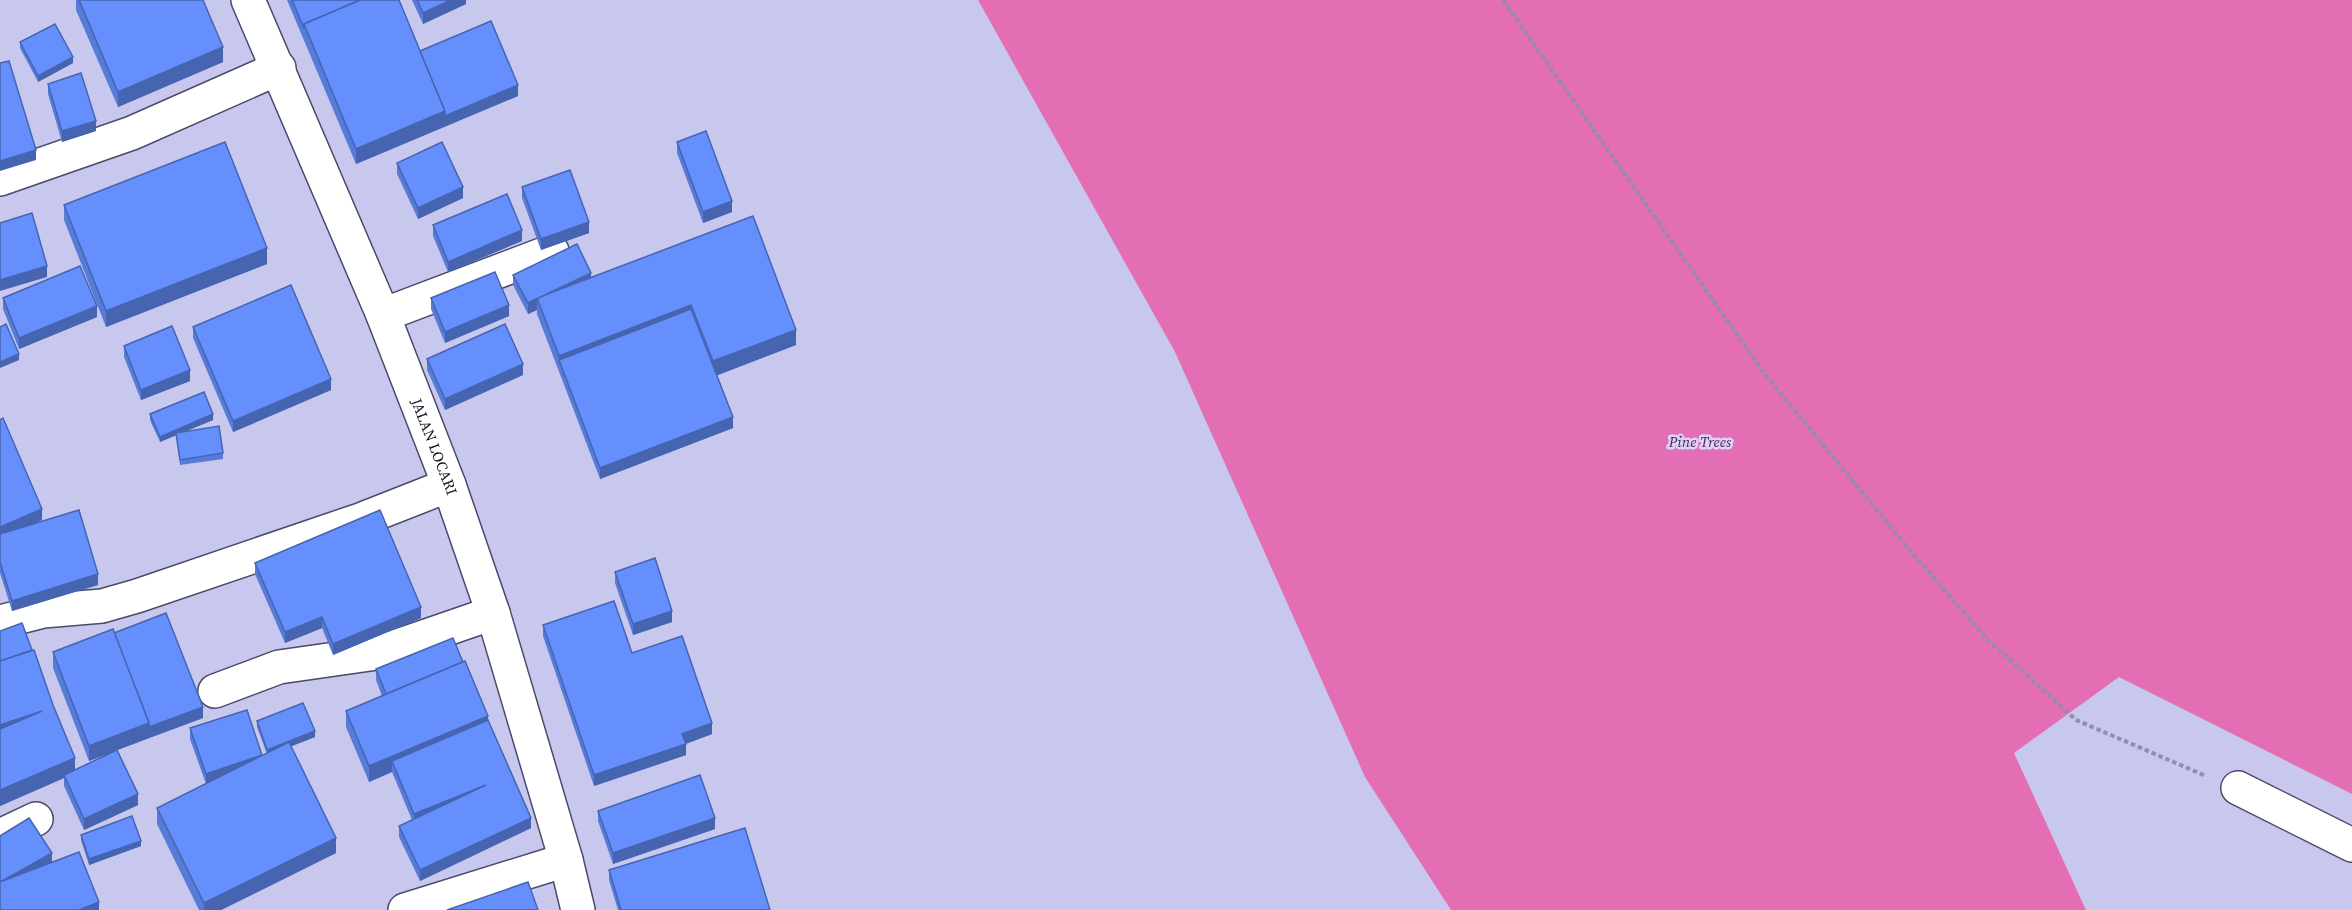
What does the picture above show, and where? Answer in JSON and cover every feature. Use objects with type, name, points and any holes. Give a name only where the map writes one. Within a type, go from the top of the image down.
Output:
[{"type":"street","name":"JALAN LOCARI","points":[[248,0],[383,315],[449,485],[493,613],[566,860],[578,910]]},
{"type":"street","points":[[0,178],[132,133],[279,68]]},
{"type":"street","points":[[383,315],[552,251]]},
{"type":"street","points":[[0,622],[43,611],[102,606],[137,597],[360,520],[449,485]]},
{"type":"street","points":[[214,691],[279,667],[377,652],[493,613]]},
{"type":"street","points":[[2238,788],[2352,845]]},
{"type":"street","points":[[0,836],[36,819]]},
{"type":"street","points":[[405,910],[566,860]]},
{"type":"path","points":[[1503,0],[1764,373],[1908,548],[1987,639],[2076,720],[2166,760],[2238,788]]},
{"type":"green space","name":"Pine Trees","points":[[978,0],[2352,0],[2352,794],[2119,677],[2014,753],[2086,910],[1451,910],[1365,777],[1175,352]]},
{"type":"building","points":[[79,0],[203,0],[223,47],[118,92]]},
{"type":"building","points":[[292,0],[360,0],[304,24],[304,28]]},
{"type":"building","points":[[360,0],[399,0],[445,111],[356,149],[304,24]]},
{"type":"building","points":[[417,0],[451,0],[423,13]]},
{"type":"building","points":[[491,21],[518,85],[445,116],[420,51]]},
{"type":"building","points":[[55,24],[73,57],[38,76],[20,42]]},
{"type":"building","points":[[9,61],[36,150],[0,161],[0,63]]},
{"type":"building","points":[[81,73],[96,121],[62,131],[48,84]]},
{"type":"building","points":[[706,131],[732,201],[703,212],[677,142]]},
{"type":"building","points":[[225,142],[267,248],[106,311],[64,205]]},
{"type":"building","points":[[442,142],[463,187],[418,208],[397,163]]},
{"type":"building","points":[[570,170],[589,222],[541,239],[522,187]]},
{"type":"building","points":[[507,194],[522,230],[448,262],[433,225]]},
{"type":"building","points":[[32,213],[47,266],[0,280],[0,223]]},
{"type":"building","points":[[753,216],[796,330],[713,361],[691,305],[559,356],[537,298]]},
{"type":"building","points":[[577,244],[591,273],[528,303],[513,275]]},
{"type":"building","points":[[80,266],[97,306],[19,338],[3,298]]},
{"type":"building","points":[[495,272],[509,305],[445,332],[431,298]]},
{"type":"building","points":[[291,285],[331,379],[233,421],[193,327]]},
{"type":"building","points":[[691,309],[733,417],[600,468],[559,360]]},
{"type":"building","points":[[6,324],[19,354],[0,362],[0,327]]},
{"type":"building","points":[[505,324],[523,364],[445,399],[427,359]]},
{"type":"building","points":[[172,326],[190,370],[141,390],[124,346]]},
{"type":"building","points":[[204,392],[213,414],[160,437],[150,414]]},
{"type":"building","points":[[3,418],[42,509],[0,527],[0,420]]},
{"type":"building","points":[[219,426],[223,453],[180,460],[176,433]]},
{"type":"building","points":[[79,510],[98,574],[12,601],[0,562],[0,534]]},
{"type":"building","points":[[380,510],[421,607],[333,644],[322,617],[285,632],[255,563]]},
{"type":"building","points":[[655,558],[672,611],[633,624],[615,572]]},
{"type":"building","points":[[614,601],[632,653],[682,636],[712,723],[682,734],[686,744],[594,775],[543,625]]},
{"type":"building","points":[[166,613],[203,707],[149,727],[114,633]]},
{"type":"building","points":[[22,623],[32,650],[0,661],[0,631]]},
{"type":"building","points":[[113,629],[149,723],[89,746],[53,652]]},
{"type":"building","points":[[453,638],[463,662],[386,694],[376,669]]},
{"type":"building","points":[[34,650],[75,758],[0,790],[0,729],[42,711],[0,725],[0,661]]},
{"type":"building","points":[[465,661],[488,716],[369,766],[346,711]]},
{"type":"building","points":[[303,703],[315,731],[267,750],[257,721]]},
{"type":"building","points":[[247,710],[262,755],[206,774],[190,728]]},
{"type":"building","points":[[488,720],[531,818],[420,870],[399,826],[486,785],[414,814],[392,761]]},
{"type":"building","points":[[289,742],[336,838],[204,903],[157,808]]},
{"type":"building","points":[[117,750],[138,794],[84,819],[64,775]]},
{"type":"building","points":[[700,775],[715,818],[613,853],[598,811]]},
{"type":"building","points":[[132,816],[141,841],[89,859],[81,835]]},
{"type":"building","points":[[29,818],[52,853],[0,882],[0,836]]},
{"type":"building","points":[[745,828],[770,910],[621,910],[609,870]]},
{"type":"building","points":[[79,852],[99,902],[79,910],[0,910],[0,882]]},
{"type":"building","points":[[528,882],[538,910],[447,910]]}]
